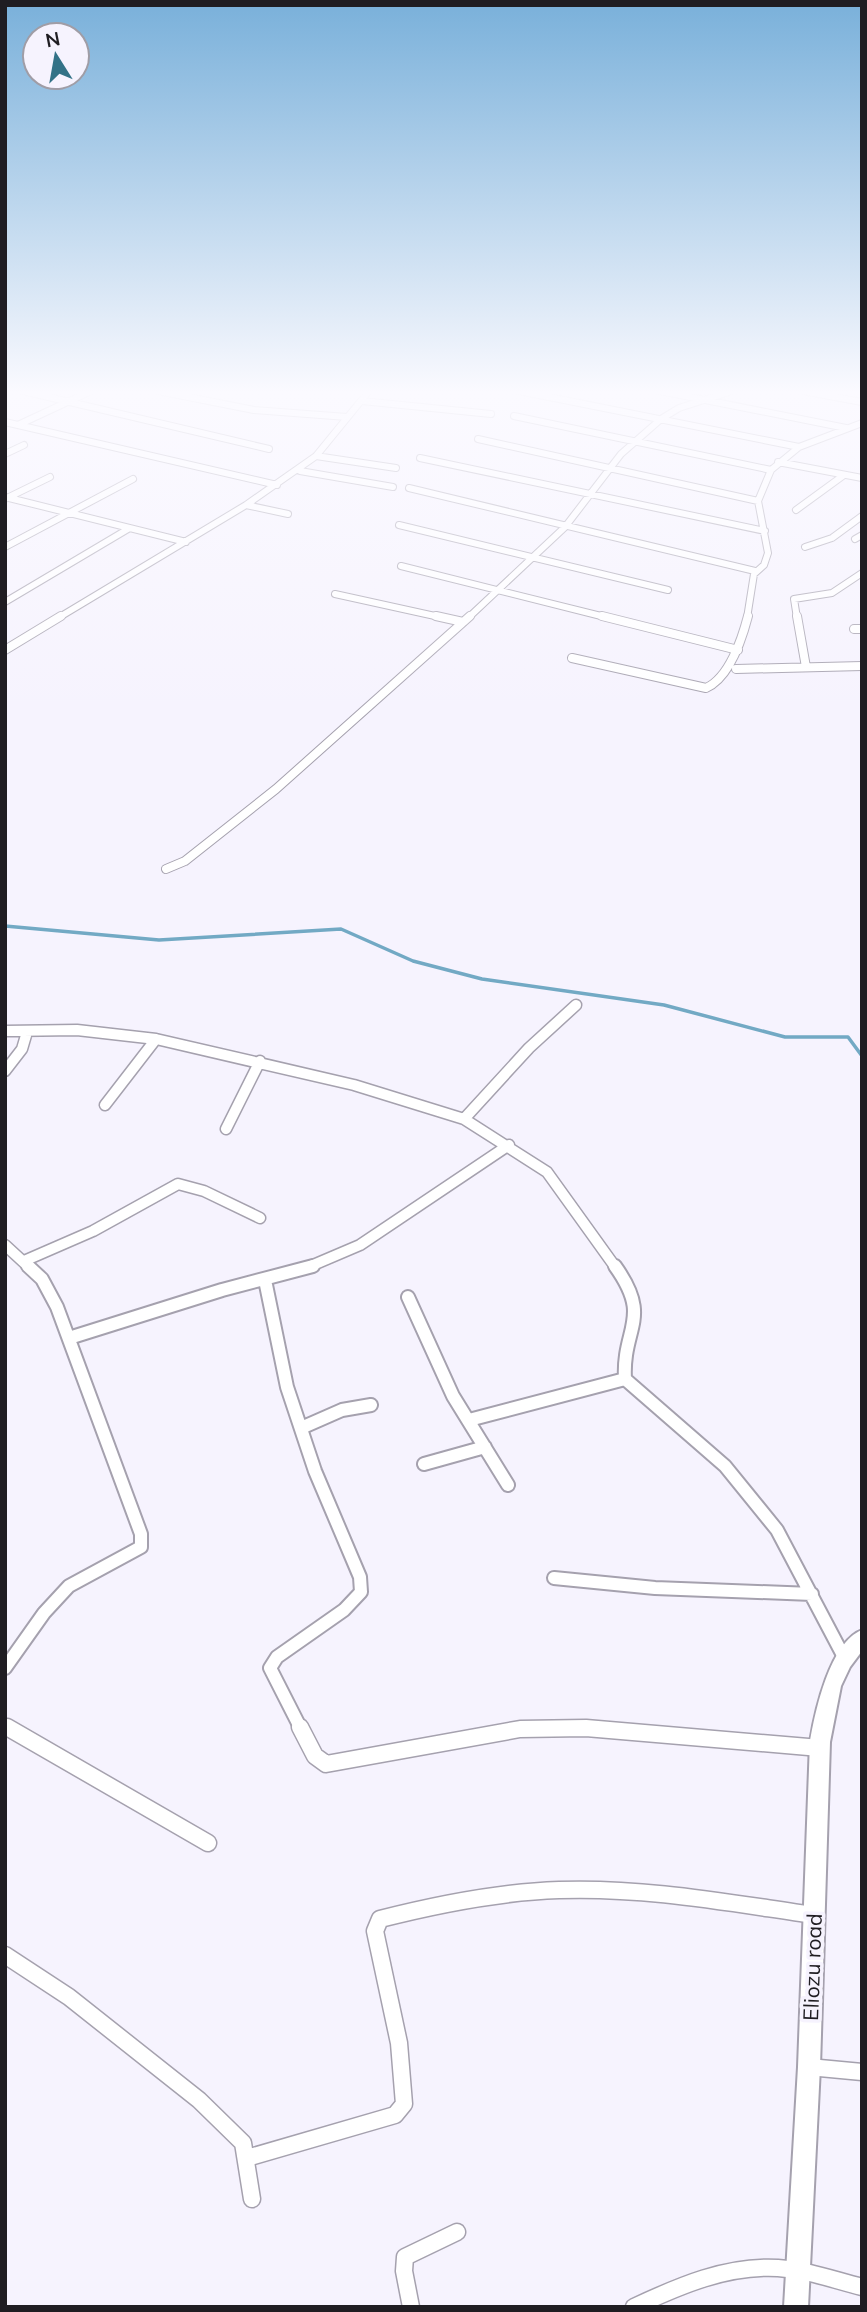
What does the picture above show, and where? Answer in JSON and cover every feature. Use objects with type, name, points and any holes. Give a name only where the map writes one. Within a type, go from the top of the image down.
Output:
[{"type":"street","points":[[9,499],[186,542]]},
{"type":"street","points":[[5,547],[95,499]]},
{"type":"street","points":[[5,650],[256,499]]},
{"type":"street","points":[[453,499],[755,571],[764,565],[768,553],[758,501],[748,499]]},
{"type":"street","points":[[166,869],[185,861],[276,789],[535,559],[588,499]]},
{"type":"street","points":[[610,499],[765,531]]},
{"type":"street","points":[[796,510],[811,499]]},
{"type":"street","points":[[246,505],[288,514]]},
{"type":"street","points":[[805,547],[832,538],[862,516]]},
{"type":"street","points":[[399,524],[668,590]]},
{"type":"street","points":[[5,602],[128,529]]},
{"type":"street","points":[[401,566],[738,650]]},
{"type":"street","points":[[572,658],[706,688],[713,685],[738,650],[750,614],[755,571]]},
{"type":"street","points":[[806,667],[794,599],[832,593],[862,573]]},
{"type":"street","points":[[335,594],[463,622]]},
{"type":"street","points":[[736,669],[862,666]]},
{"type":"street","points":[[464,1119],[529,1048],[576,1006]]},
{"type":"street","points":[[5,1031],[76,1030],[156,1039],[260,1061],[464,1119],[509,1145],[547,1172],[629,1286],[636,1305],[637,1326],[626,1358],[625,1379]]},
{"type":"street","points":[[5,1071],[22,1049],[27,1032]]},
{"type":"street","points":[[105,1105],[156,1039]]},
{"type":"street","points":[[226,1129],[260,1061]]},
{"type":"street","points":[[69,1338],[222,1290],[315,1266],[360,1245],[509,1145]]},
{"type":"street","points":[[24,1261],[93,1231],[178,1184],[204,1191],[260,1218]]},
{"type":"street","points":[[5,1245],[41,1279],[69,1338],[141,1534],[141,1547],[125,1558],[85,1574],[66,1588],[5,1668]]},
{"type":"street","points":[[265,1280],[287,1387],[315,1471],[360,1577],[361,1592],[344,1610],[277,1657],[270,1668],[315,1756],[326,1764],[520,1729],[586,1728],[820,1748]]},
{"type":"street","points":[[408,1297],[453,1396],[508,1485]]},
{"type":"street","points":[[469,1420],[625,1379]]},
{"type":"street","points":[[625,1379],[725,1466],[777,1530],[845,1659]]},
{"type":"street","points":[[301,1428],[342,1410],[371,1405]]},
{"type":"street","points":[[424,1464],[485,1447]]},
{"type":"street","points":[[554,1578],[655,1588],[812,1594]]},
{"type":"street","name":"Eliozu road","points":[[796,2307],[809,2067],[820,1748],[825,1700],[845,1659],[862,1638]]},
{"type":"street","points":[[5,1726],[208,1843]]},
{"type":"street","points":[[247,2158],[396,2115],[404,2104],[399,2043],[375,1931],[380,1919],[424,1907],[526,1891],[587,1890],[644,1893],[814,1914]]},
{"type":"street","points":[[5,1955],[69,1997],[199,2100],[243,2143],[252,2199]]},
{"type":"street","points":[[809,2067],[862,2072]]},
{"type":"street","points":[[411,2307],[404,2271],[405,2257],[457,2232]]},
{"type":"street","points":[[634,2307],[677,2287],[736,2270],[797,2270],[862,2287]]},
{"type":"waterway","points":[[5,926],[159,940],[341,929],[413,961],[482,979],[664,1005],[785,1037],[848,1037],[862,1056]]}]
